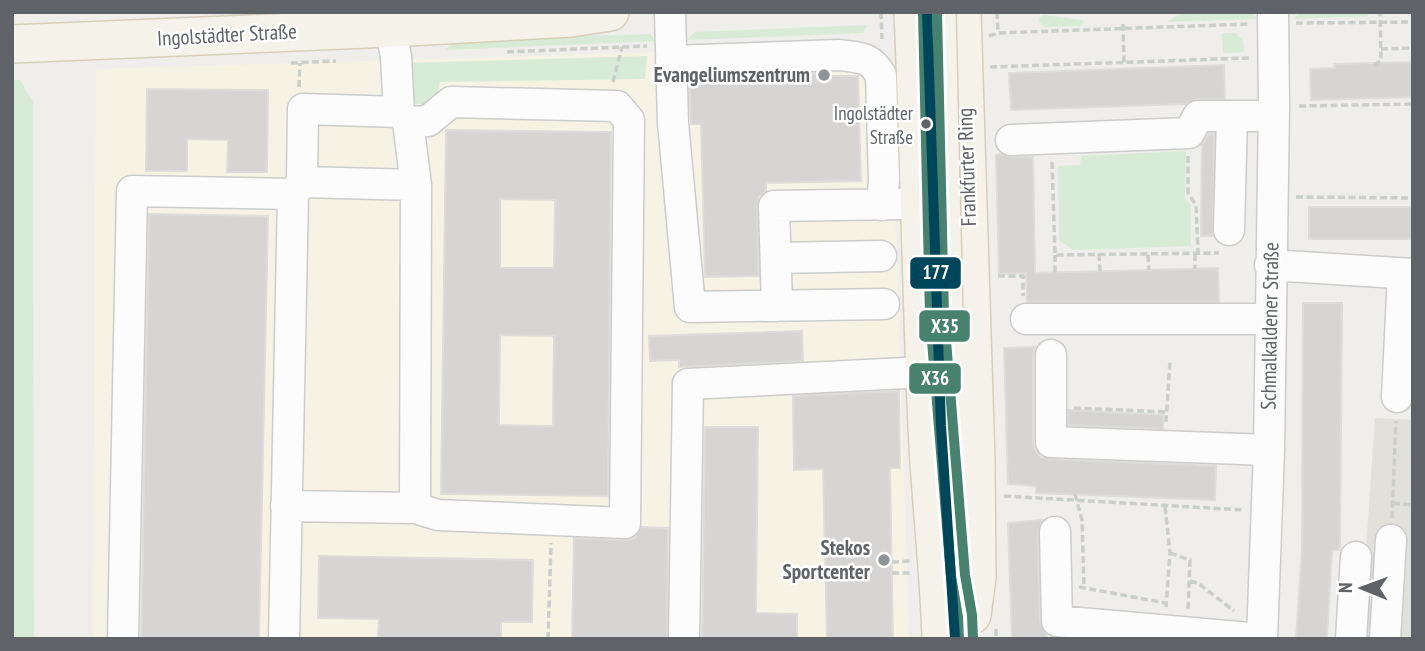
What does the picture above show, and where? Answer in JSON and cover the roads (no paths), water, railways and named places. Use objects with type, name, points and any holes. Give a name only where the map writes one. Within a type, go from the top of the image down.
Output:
[{"type":"main road","name":"Ingolstädter Straße","points":[[12,44],[389,20],[469,17],[570,18],[610,12]]},
{"type":"main road","name":"Frankfurter Ring","points":[[913,12],[933,531],[922,570],[941,639]]},
{"type":"main road","name":"Frankfurter Ring","points":[[922,570],[946,536],[937,12]]},
{"type":"main road","name":"Frankfurter Ring","points":[[962,12],[972,80],[977,577],[972,627]]},
{"type":"main road","points":[[916,97],[930,91],[948,91],[972,80]]},
{"type":"main road","name":"Frankfurter Ring","points":[[944,316],[965,575],[972,627]]},
{"type":"street","points":[[670,12],[673,123],[690,307],[884,304]]},
{"type":"street","name":"Schmalkaldener Straße","points":[[1262,639],[1269,450],[1273,17]]},
{"type":"street","points":[[389,20],[416,184],[415,508]]},
{"type":"street","points":[[671,61],[840,55],[865,58],[874,64],[881,75],[884,180],[882,205]]},
{"type":"street","points":[[284,639],[297,535],[286,506],[297,188],[303,109],[428,121],[451,102],[617,106],[629,120],[625,523],[551,522],[438,515],[415,508],[286,506]]},
{"type":"street","points":[[1011,140],[1189,133],[1198,116],[1232,116],[1274,111]]},
{"type":"street","points":[[1226,242],[1232,116]]},
{"type":"street","points":[[123,639],[132,191],[416,184]]},
{"type":"street","points":[[777,306],[774,206],[920,204]]},
{"type":"street","points":[[776,258],[881,256]]},
{"type":"street","points":[[1270,265],[1408,274],[1397,397]]},
{"type":"street","points":[[1025,309],[1270,319]]},
{"type":"street","points":[[1051,355],[1051,442],[1269,450]]},
{"type":"street","points":[[684,639],[688,384],[925,372]]},
{"type":"street","points":[[1055,532],[1070,587],[1057,621],[1172,622],[1262,639]]},
{"type":"street","points":[[1385,639],[1391,540]]},
{"type":"street","points":[[1351,639],[1356,557]]},
{"type":"place","name":"Evangeliumszentrum","points":[[824,75]]},
{"type":"place","name":"Ingolstädter Straße","points":[[926,124]]},
{"type":"place","name":"Stekos Sportcenter","points":[[884,560]]}]
